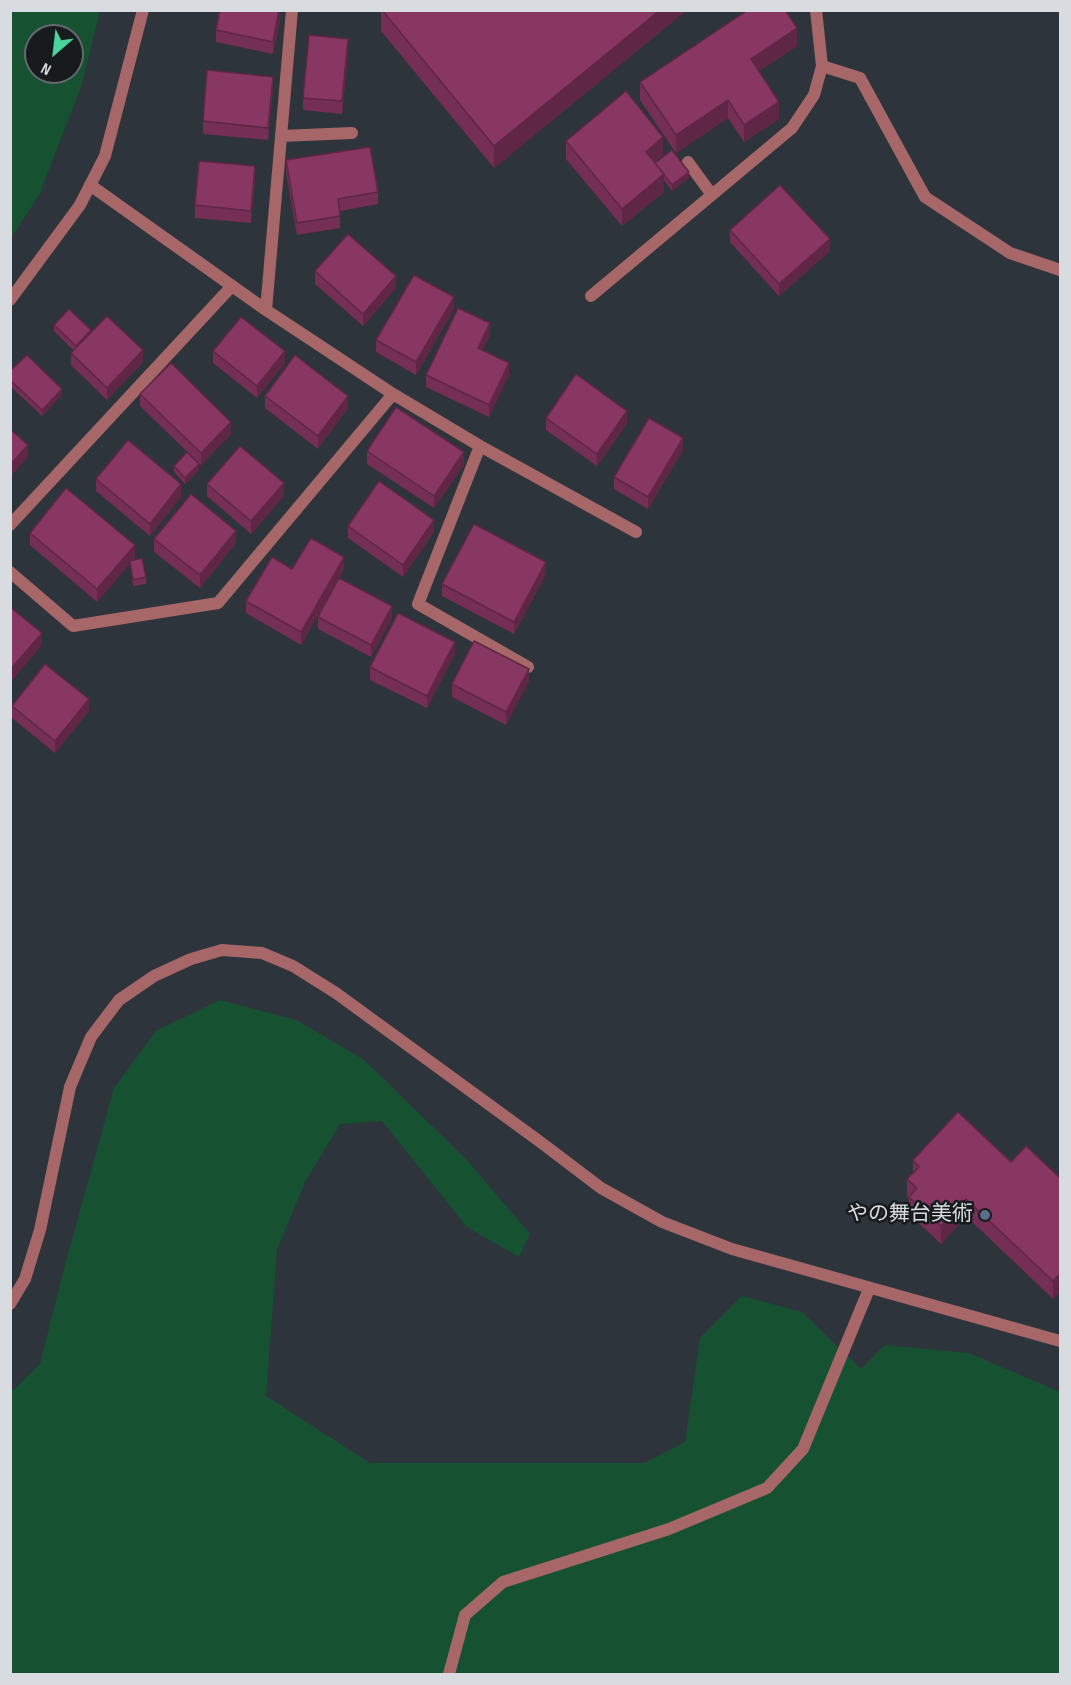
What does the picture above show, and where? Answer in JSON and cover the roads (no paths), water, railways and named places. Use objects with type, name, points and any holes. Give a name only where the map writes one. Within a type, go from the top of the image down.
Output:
[{"type":"street","points":[[10,300],[80,206],[105,156],[143,10]]},
{"type":"street","points":[[266,310],[292,10]]},
{"type":"street","points":[[591,296],[792,128],[814,95],[822,66],[816,10]]},
{"type":"street","points":[[822,66],[860,78],[925,197],[1010,253],[1060,270]]},
{"type":"street","points":[[281,136],[352,133]]},
{"type":"street","points":[[688,162],[712,195]]},
{"type":"street","points":[[90,185],[266,310],[393,394],[480,446],[636,532]]},
{"type":"street","points":[[10,525],[232,286]]},
{"type":"street","points":[[10,572],[73,626],[218,603],[393,394]]},
{"type":"street","points":[[480,446],[418,604],[528,667]]},
{"type":"street","points":[[10,1304],[25,1279],[40,1230],[70,1087],[91,1036],[119,1000],[154,976],[191,959],[222,950],[262,953],[293,966],[336,993],[601,1188],[662,1222],[732,1249],[1060,1341]]},
{"type":"street","points":[[448,1674],[465,1615],[502,1582],[669,1529],[767,1488],[803,1449],[869,1289]]},
{"type":"place","name":"やの舞台美術","points":[[985,1215]]}]
